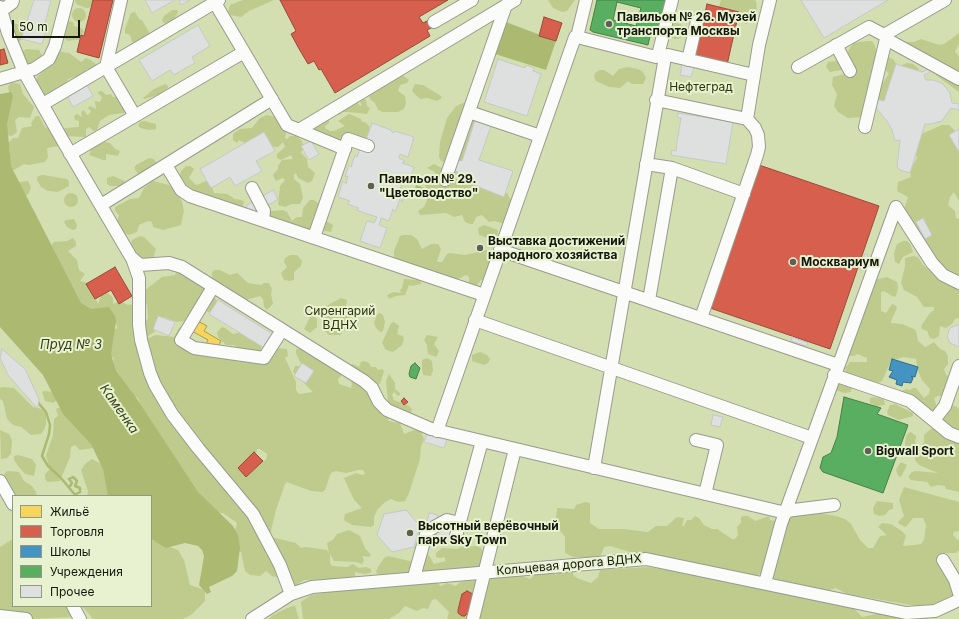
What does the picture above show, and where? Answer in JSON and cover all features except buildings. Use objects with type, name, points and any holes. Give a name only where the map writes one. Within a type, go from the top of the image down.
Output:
[{"type":"street","points":[[13,0],[12,3],[0,9],[24,72],[70,154],[131,257],[139,278],[139,321],[141,338],[146,359],[155,385],[172,414],[253,514],[277,558],[291,594]]},
{"type":"street","points":[[0,78],[24,72],[41,65],[52,55],[67,0]]},
{"type":"street","points":[[121,0],[106,67],[135,116]]},
{"type":"street","points":[[434,22],[472,0]]},
{"type":"street","points":[[437,431],[575,37],[577,37],[586,0]]},
{"type":"street","points":[[594,468],[646,164],[661,56],[672,0]]},
{"type":"street","points":[[747,119],[754,75],[770,0]]},
{"type":"street","points":[[865,127],[885,37],[945,0]]},
{"type":"street","points":[[43,104],[217,1],[244,52],[287,126],[345,149]]},
{"type":"street","points":[[445,180],[510,2]]},
{"type":"street","points":[[299,130],[510,2]]},
{"type":"street","points":[[688,60],[698,21]]},
{"type":"street","points":[[798,67],[869,27],[959,79]]},
{"type":"street","points":[[577,37],[656,57],[668,55],[754,75]]},
{"type":"street","points":[[836,45],[850,71]]},
{"type":"street","points":[[70,154],[244,52]]},
{"type":"street","points":[[100,205],[272,99]]},
{"type":"street","points":[[656,100],[747,119],[755,128],[758,135],[759,148],[701,318]]},
{"type":"street","points":[[469,112],[540,136]]},
{"type":"street","points":[[314,237],[348,139],[368,146]]},
{"type":"street","points":[[646,164],[672,168],[744,194]]},
{"type":"street","points":[[166,165],[181,190],[186,195],[484,295]]},
{"type":"street","points":[[649,300],[672,168]]},
{"type":"street","points":[[252,188],[264,211],[263,220]]},
{"type":"street","points":[[765,583],[786,512],[896,207],[932,263],[943,275],[959,283]]},
{"type":"street","points":[[500,250],[701,318],[836,370],[910,401],[949,433],[959,436]]},
{"type":"street","points":[[131,257],[140,265],[169,263],[178,265],[364,381],[372,388],[379,402],[387,410],[437,431],[786,512],[834,505]]},
{"type":"street","points":[[213,287],[181,340],[194,348],[264,358],[282,330]]},
{"type":"street","points":[[475,320],[812,438]]},
{"type":"street","points":[[934,420],[945,406],[959,366]]},
{"type":"street","points":[[696,440],[717,445],[705,494]]},
{"type":"street","points":[[456,536],[482,441]]},
{"type":"street","points":[[473,619],[515,449]]},
{"type":"street","points":[[0,482],[7,501]]},
{"type":"street","points":[[414,578],[427,531],[447,520],[459,523]]},
{"type":"street","name":"Кольцевая дорога ВДНХ","points":[[252,619],[291,594],[312,587],[646,559],[898,612],[924,613],[940,610],[959,600]]},
{"type":"street","points":[[943,560],[955,580],[959,593]]},
{"type":"street","points":[[74,607],[80,619]]},
{"type":"street","points":[[898,612],[930,619]]},
{"type":"street","points":[[0,616],[26,619]]},
{"type":"green space","name":"Выставка достижений народного хозяйства","points":[[0,0],[959,0],[959,619],[0,619]]},
{"type":"green space","points":[[75,0],[92,0],[92,4],[89,8],[86,8],[76,4]]},
{"type":"green space","points":[[243,0],[274,0],[249,11],[241,17],[230,15],[228,12],[230,5]]},
{"type":"green space","points":[[548,0],[575,0],[567,11],[562,12],[553,8]]},
{"type":"green space","points":[[721,0],[756,1],[757,11],[754,20],[746,24],[718,10]]},
{"type":"green space","points":[[79,8],[84,10],[86,15],[84,20],[79,22],[74,20],[72,15],[74,10]]},
{"type":"green space","points":[[172,10],[177,10],[178,12],[174,20],[167,24],[164,23],[162,20],[164,16]]},
{"type":"green space","points":[[135,12],[149,32],[149,38],[135,44],[132,42],[130,35],[125,33],[125,29],[131,13]]},
{"type":"green space","points":[[66,21],[73,22],[74,26],[81,28],[84,31],[80,39],[68,41],[64,38],[63,32]]},
{"type":"green space","points":[[11,22],[22,26],[23,28],[24,36],[18,43],[9,23]]},
{"type":"green space","points":[[673,23],[679,23],[684,28],[682,37],[679,39],[673,39],[668,34],[668,28]]},
{"type":"green space","points":[[959,33],[959,44],[955,52],[959,56],[959,92],[936,75],[935,70],[901,42],[914,42],[921,39],[939,45],[944,44]]},
{"type":"green space","points":[[872,41],[875,46],[881,85],[889,74],[882,65],[888,57],[893,59],[898,67],[907,63],[913,64],[919,69],[916,75],[883,107],[871,111],[863,117],[848,118],[838,112],[834,106],[837,94],[832,85],[833,77],[848,73],[850,66],[841,70],[830,72],[826,67],[828,62],[843,60],[853,43]]},
{"type":"green space","points":[[26,49],[39,50],[43,57],[28,67],[22,52]]},
{"type":"green space","points":[[57,51],[69,53],[81,62],[86,58],[91,60],[99,67],[91,70],[86,69],[89,73],[68,79],[66,84],[45,96],[40,96],[36,82],[37,77],[48,66]]},
{"type":"green space","points":[[628,67],[638,69],[643,72],[646,78],[643,84],[632,84],[628,81],[620,88],[609,87],[596,81],[594,77],[595,73],[600,70],[604,70],[613,76],[619,69]]},
{"type":"green space","points":[[402,75],[409,80],[407,83],[400,85],[398,91],[405,96],[406,103],[404,109],[398,112],[383,112],[378,110],[375,103],[368,95]]},
{"type":"green space","points":[[11,82],[20,84],[23,94],[34,107],[30,118],[19,117],[15,120],[17,132],[12,136],[5,135],[4,120],[9,113],[7,110],[9,93],[8,87]]},
{"type":"green space","points":[[165,84],[168,88],[160,94],[145,99],[143,98],[154,89]]},
{"type":"green space","points":[[415,84],[423,85],[442,98],[437,101],[427,98],[420,99],[412,91]]},
{"type":"green space","points":[[102,91],[106,95],[111,94],[113,97],[118,97],[126,107],[124,113],[109,115],[100,121],[97,130],[94,131],[89,127],[86,129],[86,137],[64,136],[62,130],[65,128],[79,127],[79,121],[75,120],[74,116],[77,114],[82,117],[81,112],[84,110],[87,115],[89,114],[91,111],[88,108],[90,106],[96,109],[95,101],[100,102],[102,97],[97,92]]},
{"type":"green space","points":[[364,99],[366,100],[367,106],[370,108],[367,114],[343,112],[339,115],[335,114],[356,101],[360,106],[362,105],[360,102]]},
{"type":"green space","points":[[470,100],[488,114],[521,122],[527,129],[523,138],[498,125],[480,124],[464,162],[449,165],[441,161],[439,157],[440,142],[447,118],[456,106]]},
{"type":"green space","points":[[349,114],[361,119],[362,122],[365,122],[369,126],[370,130],[366,138],[342,146],[314,129],[314,127],[329,118],[329,123],[325,126],[325,128],[330,131],[334,131],[345,126],[338,121]]},
{"type":"green space","points":[[267,115],[279,118],[287,129],[285,138],[287,139],[290,136],[296,136],[301,140],[304,146],[301,153],[307,159],[308,167],[315,173],[312,181],[308,183],[298,178],[296,173],[294,175],[294,179],[300,184],[303,198],[300,204],[292,204],[285,207],[278,205],[280,186],[285,180],[283,178],[276,181],[273,175],[278,169],[278,166],[282,160],[293,159],[291,155],[281,160],[277,158],[277,154],[285,147],[283,142],[278,147],[273,147],[264,134],[261,134],[248,144],[239,140],[237,143],[233,140],[233,134],[240,129],[252,128],[260,118]]},
{"type":"green space","points":[[36,116],[39,116],[45,127],[53,131],[60,146],[47,148],[48,157],[45,162],[29,165],[24,164],[14,170],[11,169],[8,160],[10,151],[8,148],[8,143],[13,138],[18,138],[22,128],[32,126],[31,123]]},
{"type":"green space","points":[[144,121],[156,124],[156,129],[149,130],[140,128],[138,125],[140,122]]},
{"type":"green space","points":[[942,125],[949,125],[959,135],[959,201],[954,192],[950,197],[948,205],[955,211],[956,218],[959,219],[959,285],[919,241],[921,232],[914,232],[904,209],[908,197],[897,191],[898,182],[911,177],[910,170],[917,158],[916,155],[919,135]]},
{"type":"green space","points":[[99,143],[110,143],[115,149],[120,151],[118,156],[106,154],[106,160],[103,160],[89,155],[92,147]]},
{"type":"green space","points":[[149,158],[154,159],[159,168],[139,175],[134,168],[136,165]]},
{"type":"green space","points":[[434,164],[442,168],[455,169],[507,193],[515,207],[504,224],[495,221],[489,222],[482,215],[476,217],[473,224],[470,224],[465,222],[462,215],[454,217],[446,213],[420,215],[418,211],[424,207],[427,200],[433,196],[427,191],[425,185],[430,179],[436,179],[435,172],[427,168]]},
{"type":"green space","points":[[186,166],[190,166],[194,169],[189,178],[195,184],[197,185],[206,181],[212,187],[214,193],[227,194],[235,199],[242,200],[244,202],[243,206],[217,205],[188,188],[180,175],[181,171]]},
{"type":"green space","points":[[43,175],[67,179],[69,186],[58,192],[48,191],[41,187],[37,180],[38,176]]},
{"type":"green space","points":[[113,176],[125,181],[122,186],[110,186],[107,184],[107,178]]},
{"type":"green space","points":[[28,181],[31,187],[26,196],[16,186],[19,182]]},
{"type":"green space","points":[[153,181],[169,185],[176,190],[182,202],[184,211],[181,225],[163,230],[153,227],[152,222],[148,221],[139,225],[137,232],[129,235],[123,233],[117,222],[119,215],[115,211],[115,207],[130,199],[139,198],[144,188]]},
{"type":"green space","points":[[68,193],[74,193],[78,197],[78,203],[74,207],[68,207],[64,203],[64,197]]},
{"type":"green space","points":[[310,200],[314,200],[319,204],[323,219],[333,225],[331,232],[320,230],[281,233],[275,232],[269,228],[267,215],[272,211],[283,210],[287,212],[292,221],[297,217],[302,217],[303,208]]},
{"type":"green space","points":[[74,219],[77,225],[76,229],[73,230],[67,227],[64,222],[66,220]]},
{"type":"green space","points":[[484,225],[498,230],[497,238],[493,240],[479,235],[478,228]]},
{"type":"green space","points":[[411,235],[417,239],[422,249],[431,244],[438,244],[441,249],[438,262],[442,262],[447,254],[450,253],[465,255],[487,250],[493,251],[496,254],[493,277],[481,280],[476,286],[469,284],[469,277],[466,275],[456,280],[398,261],[394,257],[394,251],[400,236]]},
{"type":"green space","points":[[140,236],[144,237],[156,249],[153,259],[138,260],[131,244],[132,240]]},
{"type":"green space","points":[[73,238],[76,242],[76,246],[68,251],[77,260],[79,270],[85,274],[80,281],[88,283],[89,290],[94,295],[98,304],[101,295],[107,292],[113,298],[113,304],[120,301],[128,305],[134,304],[143,320],[146,321],[148,318],[147,305],[144,302],[144,291],[162,277],[175,275],[178,270],[195,271],[217,301],[217,304],[210,313],[205,310],[185,321],[177,322],[163,317],[154,332],[146,339],[156,335],[174,337],[179,328],[183,325],[184,343],[271,360],[275,348],[287,349],[288,356],[285,358],[296,382],[296,390],[299,394],[313,392],[293,372],[295,366],[300,366],[307,369],[309,367],[301,364],[296,353],[296,349],[306,349],[342,372],[338,379],[339,384],[351,388],[352,384],[350,378],[353,374],[389,416],[388,421],[400,423],[404,434],[417,429],[421,431],[424,440],[421,446],[420,459],[405,501],[398,502],[391,499],[385,502],[377,510],[374,517],[374,525],[371,527],[352,525],[344,520],[345,514],[362,508],[354,500],[344,478],[356,473],[363,475],[365,474],[363,470],[346,473],[336,471],[331,473],[325,490],[322,492],[311,491],[287,482],[285,484],[276,510],[270,535],[271,537],[296,543],[301,548],[306,547],[327,550],[329,553],[327,543],[333,540],[337,534],[349,530],[360,536],[365,548],[371,555],[369,557],[362,556],[364,560],[362,564],[356,562],[334,561],[330,554],[330,563],[332,566],[347,567],[353,564],[359,568],[366,567],[371,569],[371,573],[364,574],[355,572],[355,579],[304,580],[294,587],[280,578],[272,576],[266,571],[260,576],[250,575],[245,571],[241,552],[237,550],[233,539],[237,523],[223,513],[218,513],[204,507],[140,404],[138,398],[124,392],[113,365],[114,358],[105,353],[114,328],[117,329],[117,325],[85,312],[50,248],[54,242],[67,241]],"holes":[[[257,449],[260,449],[267,454],[266,460],[258,463],[256,454]]]},
{"type":"green space","points":[[907,241],[910,244],[913,252],[903,257],[899,264],[895,262],[894,253],[897,244]]},
{"type":"green space","points":[[290,255],[297,255],[302,261],[301,266],[294,272],[294,280],[290,281],[284,280],[281,273],[287,267],[284,262],[285,258]]},
{"type":"green space","points":[[913,256],[918,257],[923,265],[938,279],[959,288],[959,318],[955,319],[952,324],[946,328],[940,326],[939,336],[934,339],[930,338],[927,331],[922,329],[921,326],[930,313],[934,310],[934,307],[924,307],[917,297],[904,290],[901,283],[905,266],[905,258]]},
{"type":"green space","points":[[215,270],[220,270],[230,275],[237,273],[248,283],[261,285],[264,283],[269,283],[272,289],[271,294],[273,304],[267,310],[264,307],[263,299],[260,296],[246,300],[212,279],[212,272]]},
{"type":"green space","points":[[887,277],[897,282],[898,288],[896,296],[894,297],[884,291],[881,292],[881,311],[886,313],[892,304],[895,305],[897,308],[891,323],[902,324],[914,329],[916,331],[918,341],[924,346],[926,347],[934,342],[940,349],[945,351],[948,356],[948,364],[944,369],[946,375],[952,377],[948,396],[938,396],[934,398],[937,407],[934,413],[952,405],[957,407],[959,409],[959,430],[940,427],[900,395],[901,391],[907,389],[910,390],[913,388],[916,388],[924,398],[929,394],[930,389],[922,380],[918,371],[916,359],[903,357],[891,361],[882,381],[870,386],[852,386],[851,392],[844,393],[836,390],[836,385],[846,373],[845,368],[850,362],[867,362],[867,358],[857,354],[854,356],[849,356],[846,351],[874,280]]},
{"type":"green space","points":[[404,279],[420,280],[421,284],[412,286],[409,285],[405,295],[396,296],[389,299],[387,295],[389,294],[394,292],[401,293],[400,290]]},
{"type":"green space","name":"Сиренгарий ВДНХ","points":[[341,298],[347,300],[346,305],[351,312],[350,327],[345,331],[341,327],[342,334],[329,335],[323,329],[322,316],[328,305]]},
{"type":"green space","points":[[380,313],[383,315],[385,322],[383,331],[380,332],[374,323],[377,314]]},
{"type":"green space","points":[[311,315],[317,319],[317,327],[310,333],[304,329]]},
{"type":"green space","points":[[394,322],[399,326],[397,334],[403,336],[404,339],[402,345],[393,352],[386,350],[382,343],[391,323]]},
{"type":"green space","points":[[222,327],[233,334],[241,332],[250,340],[255,340],[261,346],[262,352],[244,350],[233,345],[226,345],[218,337],[217,332]]},
{"type":"green space","points":[[427,335],[438,337],[434,344],[439,351],[436,357],[428,354],[427,345],[424,340]]},
{"type":"green space","points":[[480,352],[487,355],[490,359],[488,363],[484,365],[472,361],[472,355]]},
{"type":"green space","points":[[427,358],[432,361],[433,371],[431,376],[423,375],[422,360]]},
{"type":"green space","points":[[364,361],[369,363],[371,367],[376,367],[378,370],[382,369],[384,371],[380,384],[377,385],[350,365],[353,364],[359,367],[361,362]]},
{"type":"green space","points":[[389,374],[395,383],[395,389],[401,394],[398,396],[394,392],[392,395],[394,400],[408,405],[412,409],[411,413],[404,412],[388,402],[386,381]]},
{"type":"green space","points":[[0,388],[14,388],[33,407],[42,409],[46,412],[46,424],[41,434],[31,435],[21,427],[13,425],[7,419],[3,401],[0,399]]},
{"type":"green space","points":[[42,392],[55,392],[57,400],[53,403],[45,401]]},
{"type":"green space","points":[[874,397],[884,399],[885,405],[876,406],[870,403],[870,398]]},
{"type":"green space","points":[[895,404],[913,413],[913,416],[899,420],[888,415],[887,412],[890,405]]},
{"type":"green space","points":[[57,408],[62,408],[85,433],[88,441],[92,439],[94,448],[80,450],[75,445],[71,447],[70,457],[60,481],[48,482],[45,479],[45,474],[50,469],[46,456],[53,435],[54,419],[58,416],[56,410]]},
{"type":"green space","points":[[932,428],[939,428],[959,441],[959,492],[946,489],[945,486],[938,485],[931,487],[927,482],[911,480],[909,478],[912,472],[916,471],[938,473],[919,465],[915,460],[915,457],[924,442],[924,435]]},
{"type":"green space","points":[[0,430],[9,434],[12,440],[11,454],[7,458],[1,459]]},
{"type":"green space","points":[[911,432],[916,436],[915,448],[909,450],[905,446],[905,441],[907,434]]},
{"type":"green space","points":[[18,455],[32,459],[36,465],[34,476],[25,474],[18,466],[14,460],[14,456]]},
{"type":"green space","points":[[92,459],[111,469],[114,495],[87,495],[88,491],[81,470],[85,464]]},
{"type":"green space","points":[[900,463],[907,465],[901,477],[898,476],[896,470]]},
{"type":"green space","points":[[7,471],[19,472],[24,481],[32,486],[37,495],[12,495],[3,476]]},
{"type":"green space","points":[[904,487],[959,502],[959,531],[954,532],[953,535],[959,541],[959,550],[956,553],[942,553],[941,556],[952,578],[952,592],[958,595],[936,605],[917,606],[847,594],[836,588],[824,592],[776,582],[772,578],[789,514],[819,513],[845,519],[851,524],[860,540],[868,548],[873,548],[880,536],[887,535],[878,527],[882,523],[891,524],[903,532],[906,536],[903,545],[921,544],[924,540],[926,525],[923,518],[913,518],[906,527],[898,522],[904,516],[899,500]]},
{"type":"green space","points":[[877,501],[893,503],[893,509],[889,510],[885,515],[880,516],[874,514],[873,508]]},
{"type":"green space","points":[[585,502],[590,503],[590,523],[599,529],[624,529],[648,532],[656,526],[667,526],[677,517],[684,518],[682,526],[684,526],[687,520],[691,520],[695,516],[699,518],[704,525],[712,529],[717,529],[732,539],[735,539],[738,535],[737,527],[741,523],[741,517],[743,516],[748,516],[755,521],[769,516],[770,520],[778,522],[767,566],[761,574],[753,576],[656,555],[630,552],[610,546],[604,547],[601,555],[591,558],[573,557],[565,553],[565,537],[559,529],[556,517],[557,508],[574,509],[576,505]]},
{"type":"green space","points":[[12,540],[12,607],[74,607],[73,617],[31,619],[0,614],[0,547]]},
{"type":"green space","points":[[152,540],[178,550],[184,560],[190,585],[205,590],[205,601],[191,615],[183,619],[93,619],[83,607],[152,607]]},
{"type":"green space","points":[[476,546],[481,548],[489,567],[433,580],[441,586],[447,583],[456,586],[460,582],[474,580],[476,583],[475,592],[466,593],[465,613],[468,619],[447,619],[449,612],[436,599],[432,600],[428,609],[423,608],[417,611],[405,606],[399,613],[389,619],[303,619],[301,602],[311,595],[340,590],[358,590],[362,586],[399,585],[424,555],[429,555],[434,564],[446,561],[444,557],[436,557],[436,553],[442,548],[457,549],[461,547]]},
{"type":"green space","points":[[388,556],[414,562],[411,572],[392,575],[377,574],[376,572],[378,567],[384,558]]},
{"type":"green space","points":[[648,567],[741,582],[759,589],[854,608],[862,617],[881,613],[914,619],[476,619],[488,578],[520,575],[530,579],[538,572],[547,571],[556,575],[561,570],[572,571],[574,576],[591,583],[598,577],[600,570]]},
{"type":"green space","points":[[300,604],[295,606],[299,619],[269,619],[273,615],[287,608]]},
{"type":"water","points":[[506,22],[556,41],[546,70],[495,54]]},
{"type":"water","name":"Пруд № 3","points":[[11,92],[13,96],[7,124],[11,166],[81,303],[91,309],[109,307],[115,316],[116,321],[111,354],[116,371],[135,396],[198,492],[233,526],[238,535],[240,548],[237,571],[232,576],[209,587],[211,592],[207,594],[199,585],[204,556],[202,550],[198,546],[185,543],[166,548],[152,540],[152,495],[108,495],[103,469],[91,444],[63,414],[43,375],[0,327],[0,94]]},
{"type":"water","points":[[416,185],[433,191],[429,200],[417,196],[419,191],[423,191],[415,188]]},
{"type":"waterway","points":[[36,400],[46,412],[50,425],[49,434],[42,456],[48,466],[60,477]]},
{"type":"waterway","points":[[70,486],[72,483],[69,479],[73,477],[77,481],[75,486],[80,488],[80,492],[76,494]]},
{"type":"waterway","points":[[61,478],[75,495]]},
{"type":"place","name":"Павильон № 26. Музей транспорта Москвы","points":[[609,24]]},
{"type":"place","name":"Павильон № 29. \"Цветоводство\"","points":[[371,186]]},
{"type":"place","name":"Выставка достижений народного хозяйства","points":[[480,248]]},
{"type":"place","name":"Москвариум","points":[[793,262]]},
{"type":"place","name":"Bigwall Sport","points":[[868,451]]},
{"type":"place","name":"Высотный верёвочный парк Sky Town","points":[[410,533]]},
{"type":"park label","name":"Нефтеград","points":[[701,87]]},
{"type":"water label","name":"Каменка","points":[[119,409]]}]
